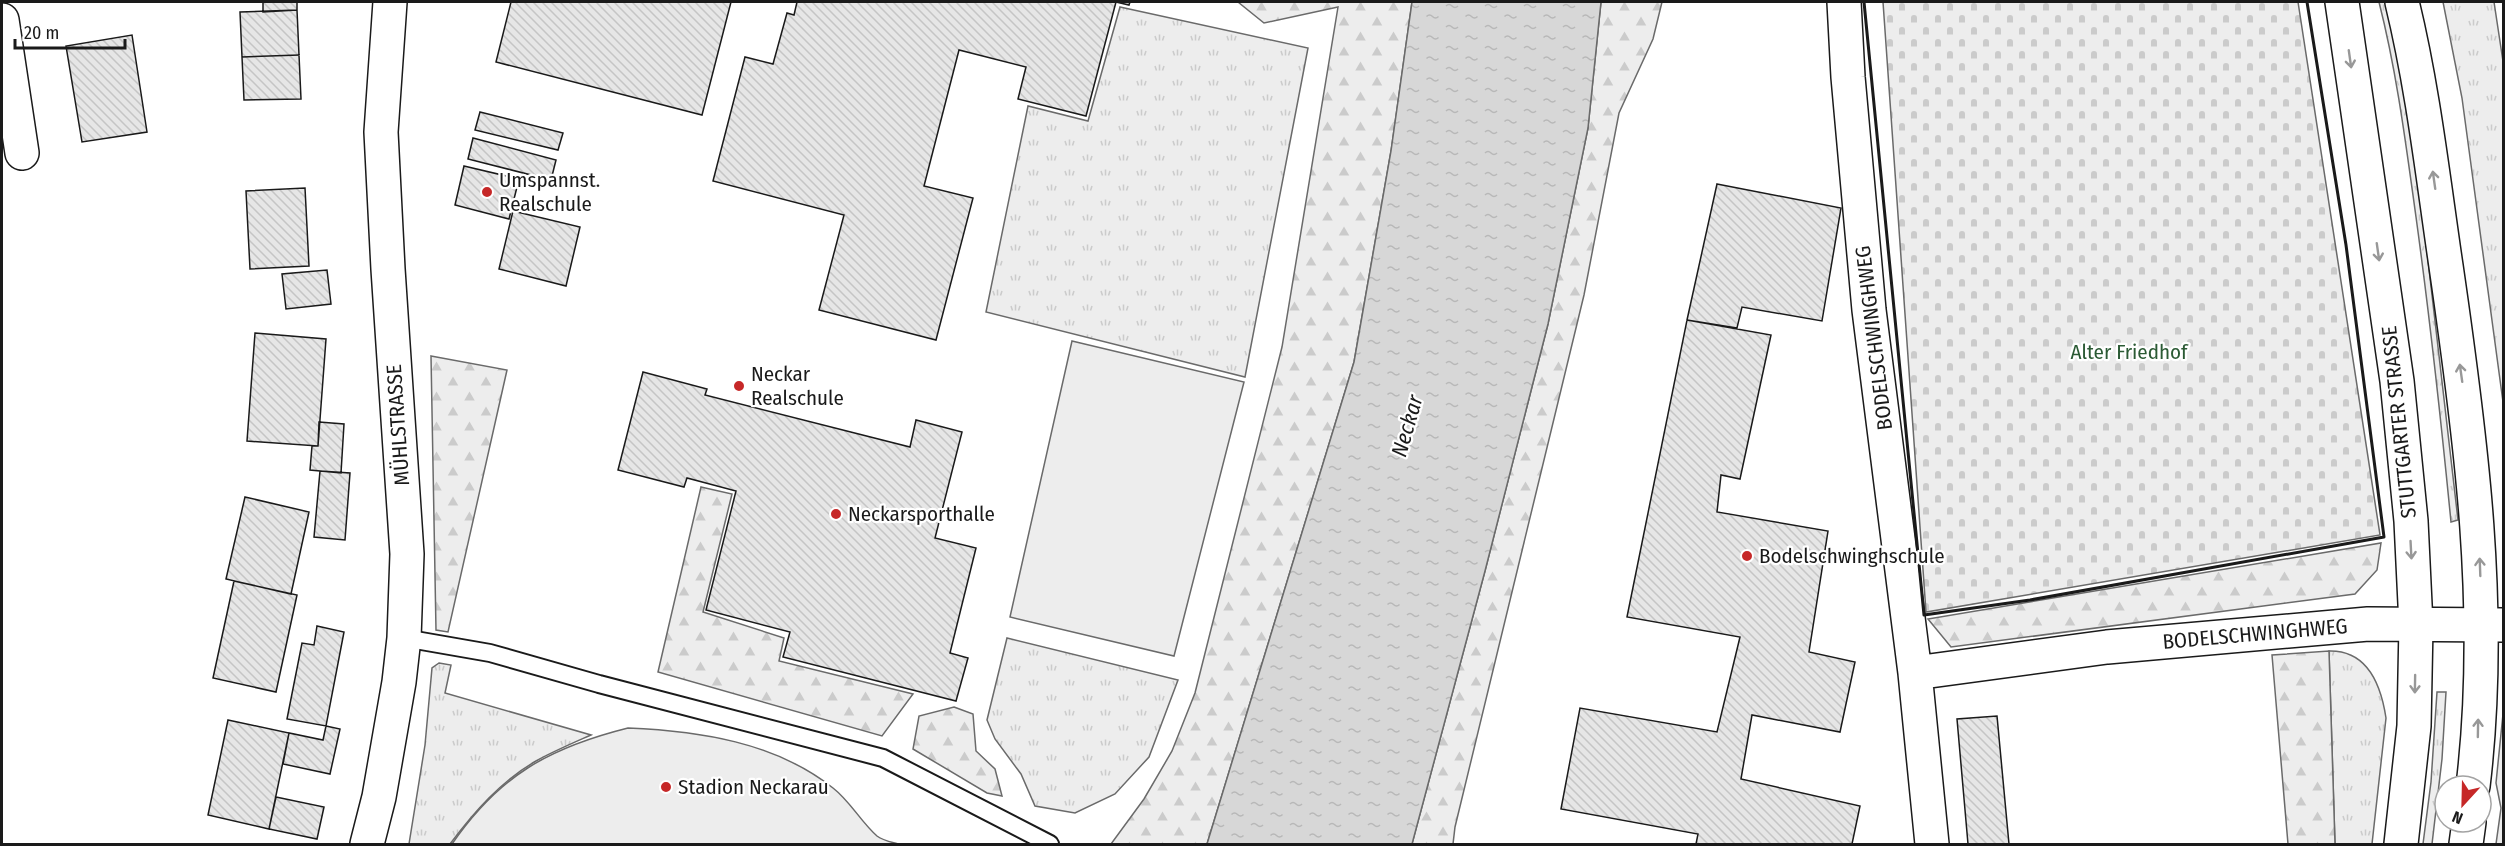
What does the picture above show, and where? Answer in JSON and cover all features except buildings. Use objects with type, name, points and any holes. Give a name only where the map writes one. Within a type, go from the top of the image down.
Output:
[{"type":"street","name":"MÜHLSTRASSE","points":[[367,844],[379,797],[399,682],[404,638],[407,554],[381,132],[390,2]]},
{"type":"street","name":"BODELSCHWINGHWEG","points":[[1845,2],[1848,76],[1869,310],[1915,673],[1932,844]]},
{"type":"street","name":"STUTTGARTER STRASSE","points":[[2342,2],[2397,381],[2411,521],[2416,625],[2414,726],[2401,844]]},
{"type":"street","points":[[2402,2],[2410,33],[2430,153],[2467,415],[2479,534],[2493,625],[2474,774]]},
{"type":"street","points":[[2,20],[22,153]]},
{"type":"street","name":"BODELSCHWINGHWEG","points":[[1915,673],[2107,647],[2368,624],[2493,625]]},
{"type":"lane","points":[[404,638],[490,653],[598,684],[883,758],[1050,844]]},
{"type":"green space","points":[[1238,2],[1412,2],[1391,151],[1354,362],[1207,844],[1111,844],[1144,799],[1172,751],[1195,693],[1282,347],[1338,7],[1264,23]]},
{"type":"green space","points":[[1601,2],[1662,2],[1653,39],[1619,113],[1584,295],[1455,827],[1453,844],[1412,844],[1548,324],[1588,128]]},
{"type":"green space","name":"Alter Friedhof","points":[[1883,2],[2298,2],[2380,535],[1926,612]]},
{"type":"green space","points":[[2379,2],[2389,2],[2412,122],[2458,520],[2451,522],[2431,331],[2405,136]]},
{"type":"green space","points":[[2443,2],[2494,2],[2504,68],[2503,402],[2462,98]]},
{"type":"green space","points":[[1120,7],[1308,48],[1245,377],[986,312],[1028,106],[1088,121]]},
{"type":"green space","points":[[1072,341],[1244,382],[1174,656],[1010,617]]},
{"type":"green space","points":[[431,356],[507,370],[448,632],[436,630]]},
{"type":"green space","points":[[701,487],[732,494],[703,612],[784,638],[779,661],[913,694],[882,736],[658,672]]},
{"type":"green space","points":[[2381,543],[2377,570],[2355,594],[1951,647],[1928,619]]},
{"type":"green space","points":[[1007,638],[1178,680],[1149,757],[1115,794],[1075,813],[1035,806],[1021,774],[995,739],[987,720]]},
{"type":"green space","points":[[2329,651],[2354,656],[2363,663],[2376,682],[2384,706],[2386,718],[2372,844],[2335,844]]},
{"type":"green space","points":[[2329,651],[2335,844],[2288,844],[2272,655]]},
{"type":"green space","points":[[439,663],[451,665],[445,693],[591,735],[543,757],[511,778],[479,809],[450,844],[409,844],[425,745],[432,668]]},
{"type":"green space","points":[[2437,692],[2446,692],[2440,774],[2433,774],[2432,844],[2423,844],[2431,782]]},
{"type":"green space","points":[[954,707],[973,714],[976,751],[995,769],[1002,796],[987,793],[913,749],[919,716]]},
{"type":"green space","points":[[2503,714],[2503,844],[2496,844],[2501,808],[2496,783]]},
{"type":"green space","name":"Stadion Neckarau","points":[[628,728],[709,736],[761,750],[786,760],[810,772],[833,788],[877,836],[898,844],[452,844],[488,800],[528,768],[573,745]]},
{"type":"water","name":"Neckar","points":[[1412,2],[1601,2],[1588,128],[1548,324],[1412,844],[1207,844],[1354,362],[1391,151]]},
{"type":"wall","points":[[1864,2],[1924,615],[2030,600],[2384,537],[2346,245],[2307,2]]},
{"type":"place","name":"Umspannst. Realschule","points":[[487,192]]},
{"type":"place","name":"Neckar Realschule","points":[[739,386]]},
{"type":"place","name":"Neckarsporthalle","points":[[836,514]]},
{"type":"place","name":"Bodelschwinghschule","points":[[1747,556]]},
{"type":"place","name":"Stadion Neckarau","points":[[666,787]]}]
